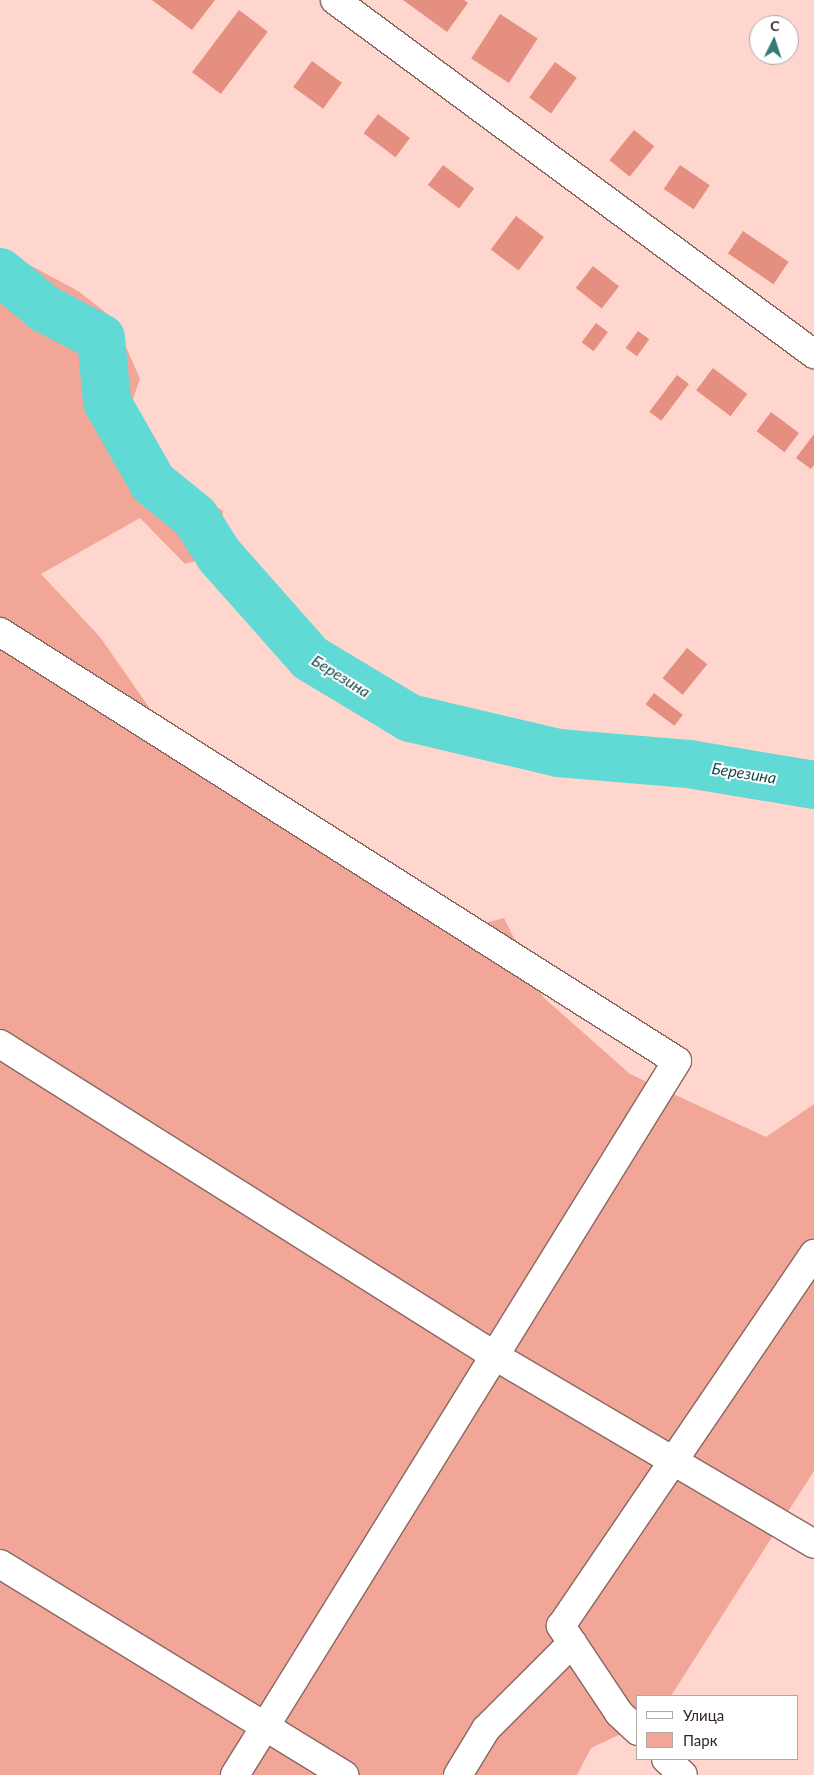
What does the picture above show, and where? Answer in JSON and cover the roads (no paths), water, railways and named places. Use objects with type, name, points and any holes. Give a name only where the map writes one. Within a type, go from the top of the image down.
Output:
[{"type":"street","points":[[335,0],[814,354]]},
{"type":"street","points":[[0,632],[677,1061],[235,1775]]},
{"type":"street","points":[[0,1044],[495,1356],[814,1544]]},
{"type":"street","points":[[636,1729],[619,1714],[561,1626],[676,1462],[814,1254]]},
{"type":"street","points":[[0,1564],[264,1729],[344,1775]]},
{"type":"street","points":[[458,1775],[486,1729],[572,1642]]},
{"type":"street","points":[[667,1760],[683,1775]]},
{"type":"waterway","name":"Березина","points":[[0,272],[45,309],[101,338],[107,402],[153,483],[195,517],[219,555],[310,658],[410,718],[558,753],[689,764],[814,785]]}]
